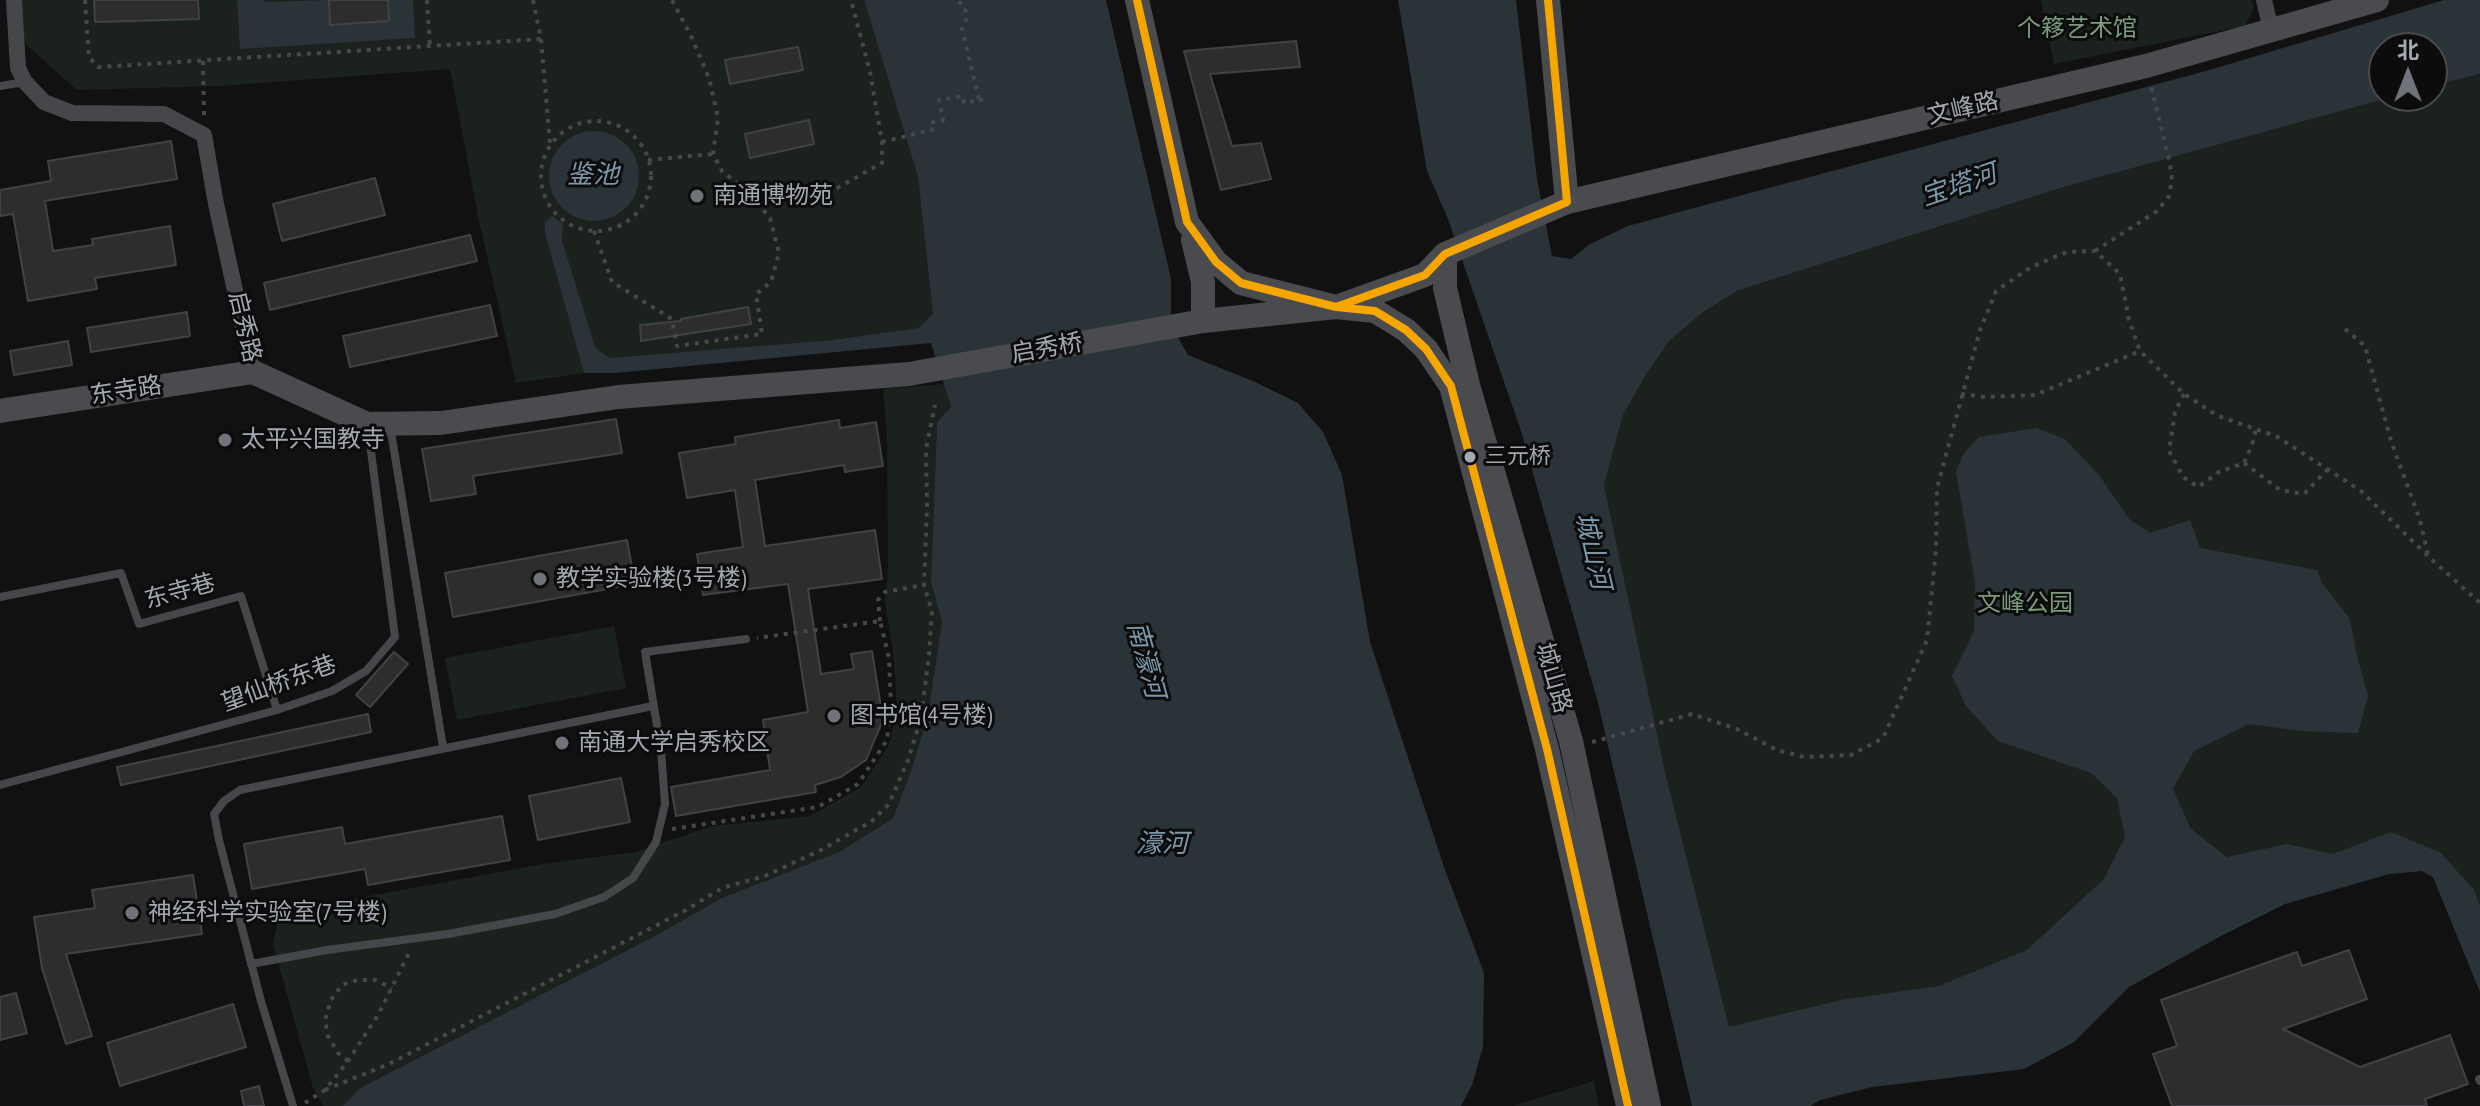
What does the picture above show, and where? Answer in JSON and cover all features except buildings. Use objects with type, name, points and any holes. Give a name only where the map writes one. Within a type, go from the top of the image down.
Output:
[{"type":"main road","name":"城山路","points":[[1137,0],[1187,222],[1216,262],[1241,283],[1336,307],[1375,311],[1406,330],[1426,349],[1451,386],[1547,749],[1628,1106]]},
{"type":"main road","points":[[1187,222],[1200,261],[1194,322],[1336,307],[1425,275],[1450,252],[1557,206],[1548,0]]},
{"type":"main road","name":"文峰路","points":[[1557,206],[2146,66],[2377,0]]},
{"type":"main road","name":"城山路","points":[[1450,252],[1445,288],[1468,385],[1571,741],[1649,1106]]},
{"type":"main road","name":"启秀桥","points":[[909,374],[1194,322]]},
{"type":"main road","name":"东寺路","points":[[0,411],[253,372]]},
{"type":"main road","name":"启秀路","points":[[253,372],[379,424],[441,423],[618,397],[909,374]]},
{"type":"street","points":[[14,0],[17,60],[25,82],[44,102],[72,113],[164,114],[204,135]]},
{"type":"street","points":[[2264,0],[2271,30]]},
{"type":"street","name":"启秀路","points":[[204,135],[253,372]]},
{"type":"lane","points":[[0,86],[25,82]]},
{"type":"lane","points":[[379,424],[443,747]]},
{"type":"lane","name":"望仙桥东巷","points":[[0,785],[277,710],[332,691],[366,671],[395,637],[379,424]]},
{"type":"lane","name":"东寺巷","points":[[0,597],[121,573],[139,624],[241,596],[277,710]]},
{"type":"lane","points":[[251,964],[555,914],[604,897],[633,878],[656,842],[665,804],[661,750],[645,652],[746,639]]},
{"type":"lane","points":[[293,1106],[251,964],[214,814],[224,801],[240,790],[653,706]]},
{"type":"path","points":[[85,0],[89,57],[98,67],[541,39]]},
{"type":"path","points":[[427,0],[430,47]]},
{"type":"path","points":[[533,0],[541,39],[550,144]]},
{"type":"path","points":[[594,231],[612,282],[672,319],[677,346],[762,334],[756,294],[771,282],[779,253],[770,218],[747,191],[722,171],[713,154],[718,118],[709,78],[672,0]]},
{"type":"path","points":[[747,191],[799,192],[837,188],[882,163],[882,142],[870,72],[851,0]]},
{"type":"path","points":[[956,0],[964,5],[967,18],[962,28],[979,100]]},
{"type":"path","points":[[203,61],[204,135]]},
{"type":"path","points":[[1599,742],[1692,714],[1737,729],[1777,750],[1804,757],[1851,755],[1883,738],[1927,640],[1936,550],[1937,488],[1980,330],[1996,291],[2031,267],[2067,252],[2095,251],[2157,211],[2169,196],[2172,180],[2170,164],[2150,82]]},
{"type":"path","points":[[882,142],[932,130],[930,123],[943,120],[939,100],[963,96],[964,103],[988,99]]},
{"type":"path","points":[[604,122],[628,131],[641,144],[648,160],[651,177],[648,194],[627,221],[611,228],[594,231],[577,227],[551,208],[543,193],[543,160],[550,144],[578,123],[604,122]]},
{"type":"path","points":[[648,160],[713,154]]},
{"type":"path","points":[[2095,251],[2120,274],[2129,320],[2140,351],[2184,394],[2218,416],[2276,436],[2361,491],[2480,603]]},
{"type":"path","points":[[2345,329],[2365,346],[2391,441],[2420,520],[2429,557]]},
{"type":"path","points":[[1961,394],[1985,397],[2035,395],[2140,351]]},
{"type":"path","points":[[2184,394],[2175,412],[2169,451],[2183,477],[2198,487],[2219,472],[2244,463],[2256,429]]},
{"type":"path","points":[[300,1106],[325,1090],[391,1063],[686,910],[722,888],[765,876],[821,850],[872,821],[889,804],[908,760],[921,718],[932,611],[924,585],[926,449],[935,405]]},
{"type":"path","points":[[2244,463],[2280,490],[2304,494],[2328,469]]},
{"type":"path","points":[[658,832],[818,807],[858,784],[887,740],[890,717],[889,658],[878,600],[885,592],[924,585]]},
{"type":"path","points":[[746,639],[880,621]]},
{"type":"path","points":[[325,1090],[348,1061],[392,988],[416,938]]},
{"type":"path","points":[[348,1061],[338,1053],[328,1036],[325,1020],[331,1000],[342,985],[357,980],[375,980],[392,988]]},
{"type":"green space","name":"南通博物苑","points":[[20,0],[864,0],[918,177],[933,314],[918,328],[832,340],[609,358],[584,373],[516,383],[478,216],[450,69],[220,86],[77,90],[23,42]]},
{"type":"green space","name":"个簃艺术馆","points":[[2041,0],[2252,0],[2254,8],[2245,26],[2054,64]]},
{"type":"green space","name":"文峰公园","points":[[2480,74],[2480,992],[2433,877],[2422,871],[2389,874],[2285,904],[2219,937],[2129,987],[2074,1042],[2024,1069],[1872,1087],[1820,1100],[1810,1106],[1729,1027],[1666,776],[1604,485],[1623,415],[1645,376],[1669,341],[1703,312],[1739,290],[2067,186],[2368,104],[2368,112],[2448,112],[2448,82]]},
{"type":"green space","points":[[944,384],[951,407],[937,422],[931,581],[942,622],[928,715],[893,818],[841,851],[722,898],[651,938],[360,1088],[343,1106],[323,1106],[313,1088],[273,944],[278,920],[326,904],[543,864],[635,852],[712,826],[810,816],[861,787],[889,745],[897,708],[894,659],[885,601],[888,568],[887,435],[883,389]]},
{"type":"green space","points":[[614,626],[626,688],[457,720],[445,658]]},
{"type":"green space","points":[[1594,1081],[1599,1106],[1512,1106]]},
{"type":"water","points":[[237,0],[329,0],[331,25],[389,21],[388,0],[413,0],[415,38],[240,49]]},
{"type":"water","name":"濠河","points":[[864,0],[1106,0],[1171,279],[1171,322],[1177,336],[1188,355],[1298,403],[1323,432],[1342,475],[1370,642],[1444,867],[1484,973],[1483,1047],[1472,1085],[1461,1106],[343,1106],[360,1088],[651,938],[722,898],[841,851],[893,818],[928,715],[942,622],[931,582],[937,422],[951,407],[931,343],[615,373],[584,373],[545,233],[545,222],[552,216],[563,224],[562,241],[595,347],[609,358],[832,340],[918,328],[933,314],[918,177]]},
{"type":"water","points":[[1398,0],[1516,0],[1537,179],[1552,256],[1571,259],[1590,244],[1628,226],[2206,71],[2444,0],[2480,0],[2480,74],[2448,82],[2448,32],[2368,32],[2368,104],[2067,186],[1739,290],[1703,312],[1669,341],[1623,415],[1604,485],[1666,776],[1729,1027],[1841,1000],[1939,986],[2027,950],[2104,879],[2125,837],[2117,798],[2091,773],[1998,741],[1966,706],[1952,676],[1974,631],[1975,582],[1956,472],[1964,453],[1979,437],[2036,428],[2065,439],[2099,475],[2129,519],[2150,533],[2190,520],[2200,548],[2317,570],[2322,583],[2350,619],[2368,696],[2358,733],[2300,731],[2249,724],[2194,751],[2173,789],[2191,829],[2227,857],[2287,844],[2333,854],[2391,832],[2441,853],[2474,890],[2480,905],[2480,992],[2433,877],[2422,871],[2389,874],[2285,904],[2219,937],[2129,987],[2074,1042],[2024,1069],[1872,1087],[1820,1100],[1810,1106],[1692,1106],[1598,703],[1521,431],[1448,219],[1427,171]]},
{"type":"water","name":"鉴池","points":[[585,131],[603,131],[619,138],[632,151],[639,167],[639,185],[632,201],[619,214],[603,221],[585,221],[569,214],[556,201],[549,185],[549,167],[556,151],[569,138]]},
{"type":"transit line","points":[[1137,0],[1187,222],[1216,262],[1241,283],[1336,307],[1375,311],[1406,330],[1426,349],[1451,386],[1547,749],[1628,1106]]},
{"type":"transit line","points":[[1336,307],[1425,275],[1445,254],[1567,202],[1548,0]]},
{"type":"place","name":"南通博物苑","points":[[697,196]]},
{"type":"place","name":"太平兴国教寺","points":[[225,440]]},
{"type":"place","name":"三元桥","points":[[1470,457]]},
{"type":"place","name":"教学实验楼(3号楼)","points":[[540,579]]},
{"type":"place","name":"图书馆(4号楼)","points":[[834,716]]},
{"type":"place","name":"南通大学启秀校区","points":[[562,743]]},
{"type":"place","name":"神经科学实验室(7号楼)","points":[[132,913]]},
{"type":"water label","name":"宝塔河","points":[[1959,186]]},
{"type":"water label","name":"城山河","points":[[1592,551]]},
{"type":"water label","name":"南濠河","points":[[1145,660]]}]
